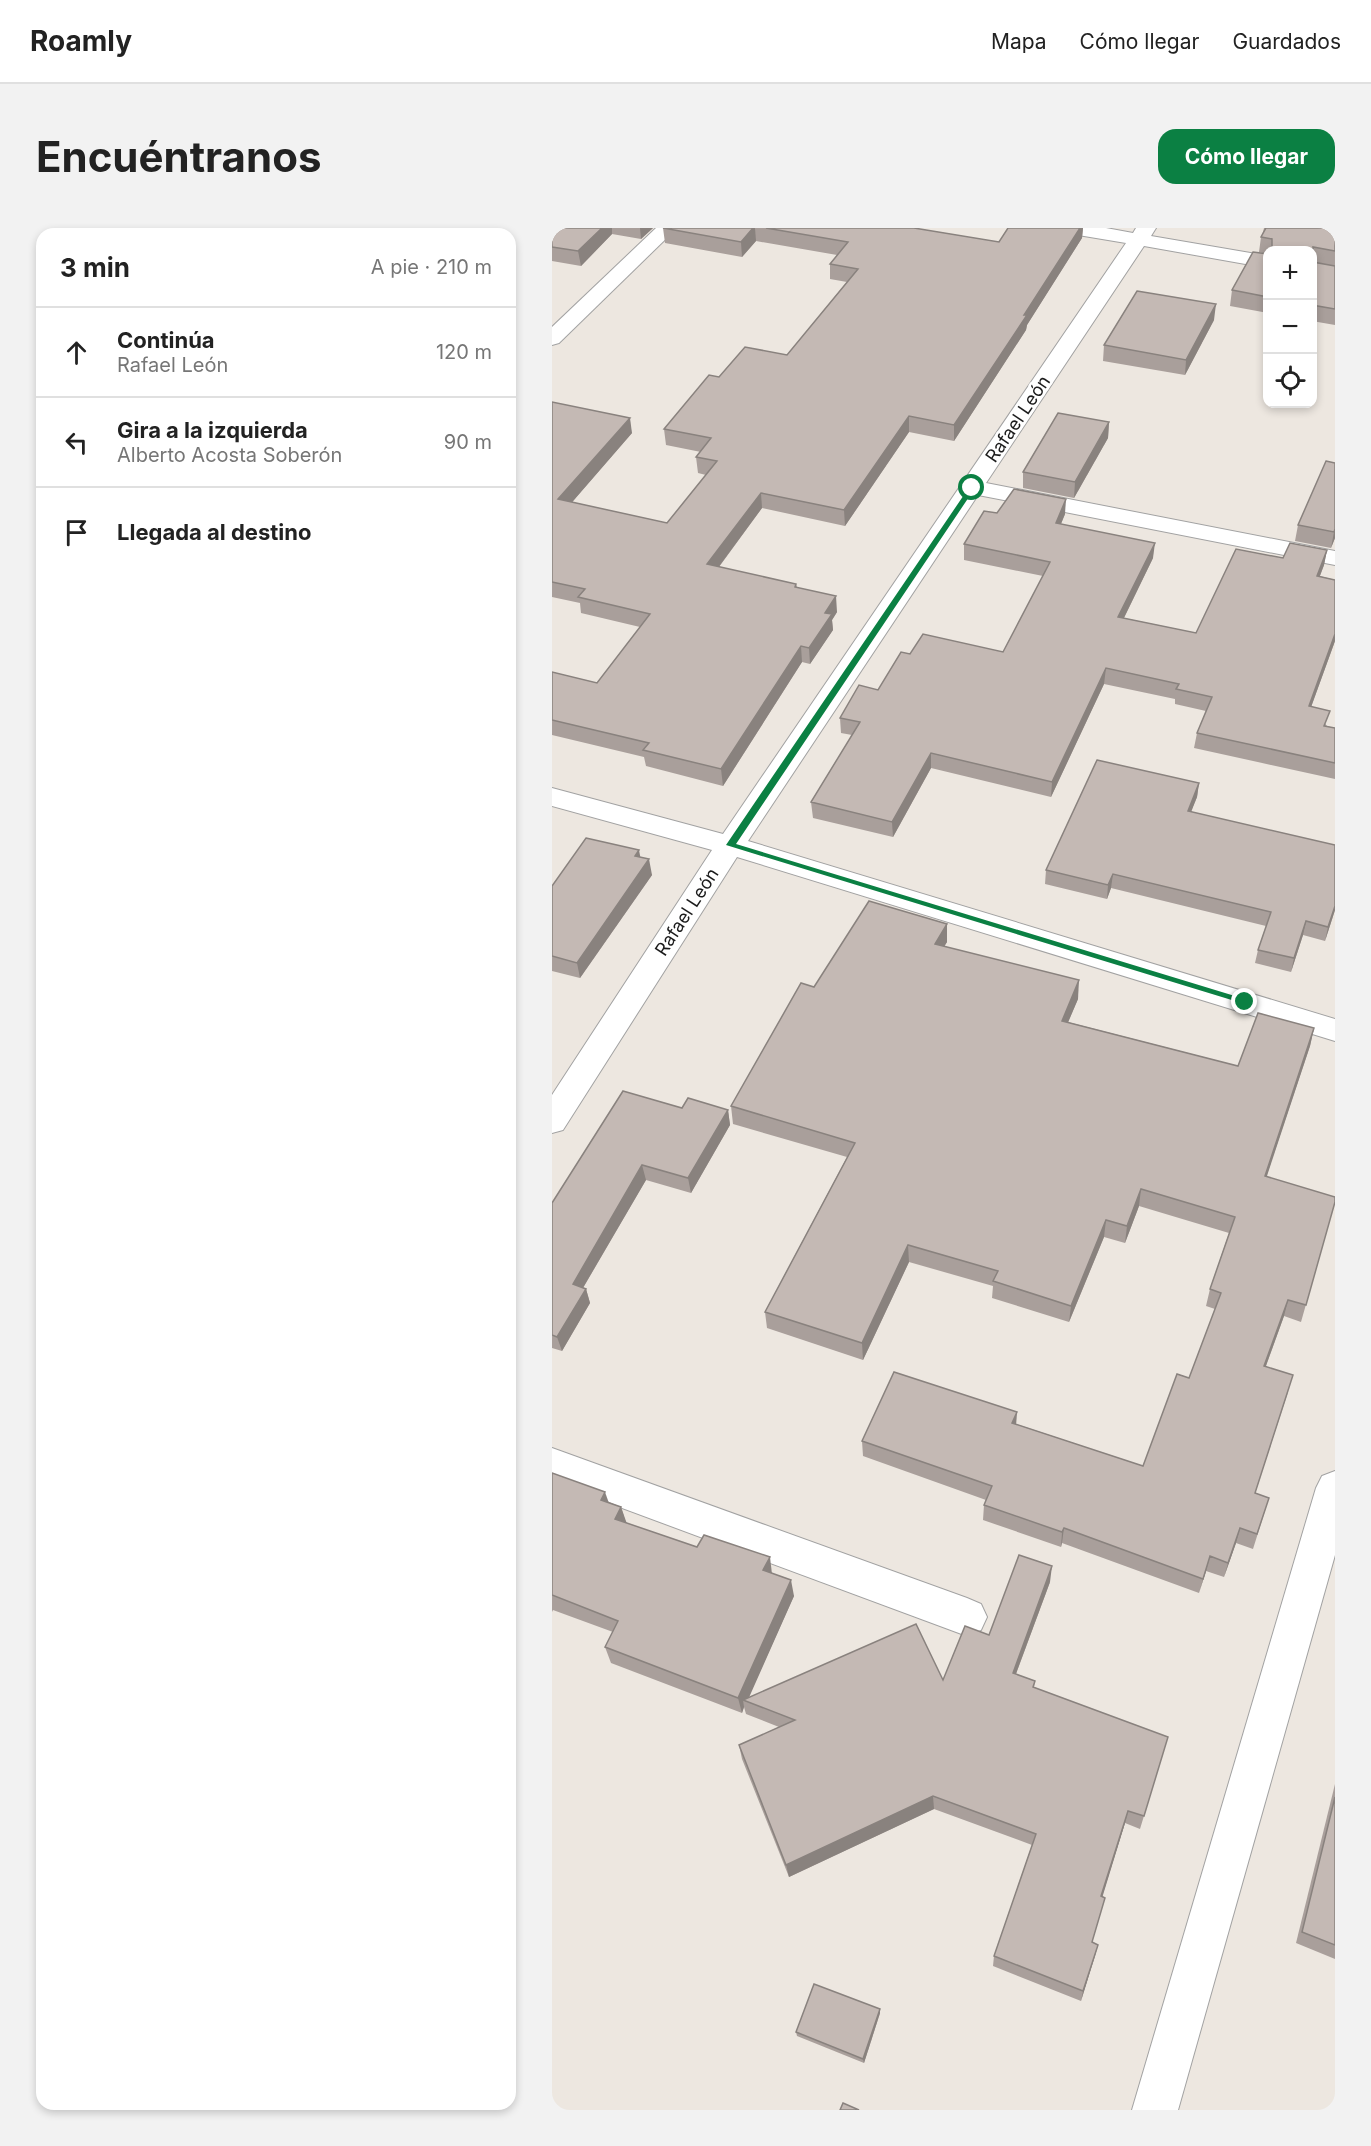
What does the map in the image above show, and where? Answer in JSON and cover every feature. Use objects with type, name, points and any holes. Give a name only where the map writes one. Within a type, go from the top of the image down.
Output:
[{"type":"street","points":[[552,339],[667,228]]},
{"type":"street","points":[[1072,228],[1142,234],[1263,261]]},
{"type":"street","name":"Rafael León","points":[[552,1121],[730,845],[1142,234]]},
{"type":"street","points":[[972,488],[1335,558]]},
{"type":"street","points":[[552,797],[730,845],[1335,1030]]},
{"type":"street","points":[[552,1465],[967,1617]]},
{"type":"street","points":[[1155,2110],[1335,1488]]},
{"type":"building","points":[[552,228],[602,228],[578,251],[552,247]]},
{"type":"building","points":[[663,228],[753,228],[741,242]]},
{"type":"building","points":[[766,228],[914,228],[999,242],[1008,228],[1080,228],[1024,315],[1027,315],[954,425],[909,416],[844,510],[761,493],[707,564],[796,584],[795,587],[836,596],[825,613],[832,614],[809,648],[801,646],[721,769],[643,750],[649,743],[552,720],[552,672],[597,683],[650,614],[578,597],[585,589],[552,582],[552,402],[630,418],[558,499],[667,523],[717,461],[696,457],[711,438],[664,429],[709,375],[719,377],[745,347],[787,355],[858,269],[830,264],[848,242]]},
{"type":"building","points":[[1266,228],[1335,228],[1335,251],[1317,246],[1272,246],[1272,239],[1261,237]]},
{"type":"building","points":[[1253,252],[1263,253],[1263,296],[1232,290]]},
{"type":"building","points":[[1317,263],[1335,266],[1335,309],[1317,306]]},
{"type":"building","points":[[1137,291],[1216,304],[1186,360],[1104,345]]},
{"type":"building","points":[[1058,413],[1109,422],[1075,482],[1023,472]]},
{"type":"building","points":[[1326,461],[1335,463],[1334,532],[1298,525]]},
{"type":"building","points":[[1014,489],[1066,499],[1056,523],[1155,543],[1118,617],[1196,633],[1236,549],[1283,558],[1290,543],[1327,550],[1317,576],[1335,580],[1335,634],[1309,706],[1330,711],[1324,726],[1335,728],[1335,763],[1197,733],[1212,697],[1176,689],[1179,684],[1106,668],[1052,782],[931,753],[892,822],[811,802],[860,722],[840,718],[859,685],[878,690],[901,652],[910,654],[923,634],[1003,652],[1050,562],[964,544],[984,511],[997,513]]},
{"type":"building","points":[[1097,760],[1199,783],[1188,811],[1335,845],[1335,906],[1328,927],[1306,921],[1294,958],[1258,950],[1271,912],[1113,874],[1108,885],[1046,870]]},
{"type":"building","points":[[586,838],[639,850],[635,856],[649,859],[577,963],[552,956],[552,886]]},
{"type":"building","points":[[869,901],[947,924],[935,944],[1079,980],[1062,1021],[1238,1066],[1258,1013],[1314,1028],[1265,1176],[1335,1197],[1335,1202],[1306,1305],[1288,1300],[1264,1366],[1293,1375],[1255,1493],[1269,1498],[1257,1534],[1240,1528],[1228,1563],[1210,1556],[1203,1579],[1064,1528],[1062,1532],[984,1505],[992,1486],[862,1441],[894,1372],[1017,1412],[1012,1423],[1143,1466],[1177,1374],[1189,1378],[1221,1293],[1210,1289],[1235,1217],[1141,1189],[1127,1226],[1106,1220],[1071,1306],[993,1281],[998,1271],[908,1245],[862,1343],[765,1312],[855,1143],[731,1106],[801,983],[814,987]]},
{"type":"building","points":[[623,1091],[682,1108],[688,1098],[728,1110],[688,1178],[642,1165],[573,1284],[586,1289],[557,1337],[552,1335],[552,1203]]},
{"type":"building","points":[[552,1473],[605,1492],[601,1500],[621,1507],[615,1519],[697,1547],[704,1535],[770,1557],[763,1570],[791,1580],[738,1698],[605,1647],[618,1621],[552,1595]]},
{"type":"building","points":[[1019,1555],[1052,1566],[1013,1673],[1035,1681],[1033,1687],[1168,1737],[1144,1816],[1128,1811],[1101,1896],[1105,1898],[1092,1942],[1098,1945],[1083,1991],[994,1956],[1036,1834],[933,1796],[786,1865],[739,1745],[795,1720],[743,1700],[916,1624],[943,1680],[965,1626],[989,1635]]},
{"type":"building","points":[[1335,1797],[1335,1945],[1302,1932]]},
{"type":"building","points":[[814,1984],[880,2009],[863,2059],[796,2032]]},
{"type":"building","points":[[843,2103],[859,2110],[840,2110]]},
{"type":"route","points":[[972,488],[730,845],[1245,1002]]}]
